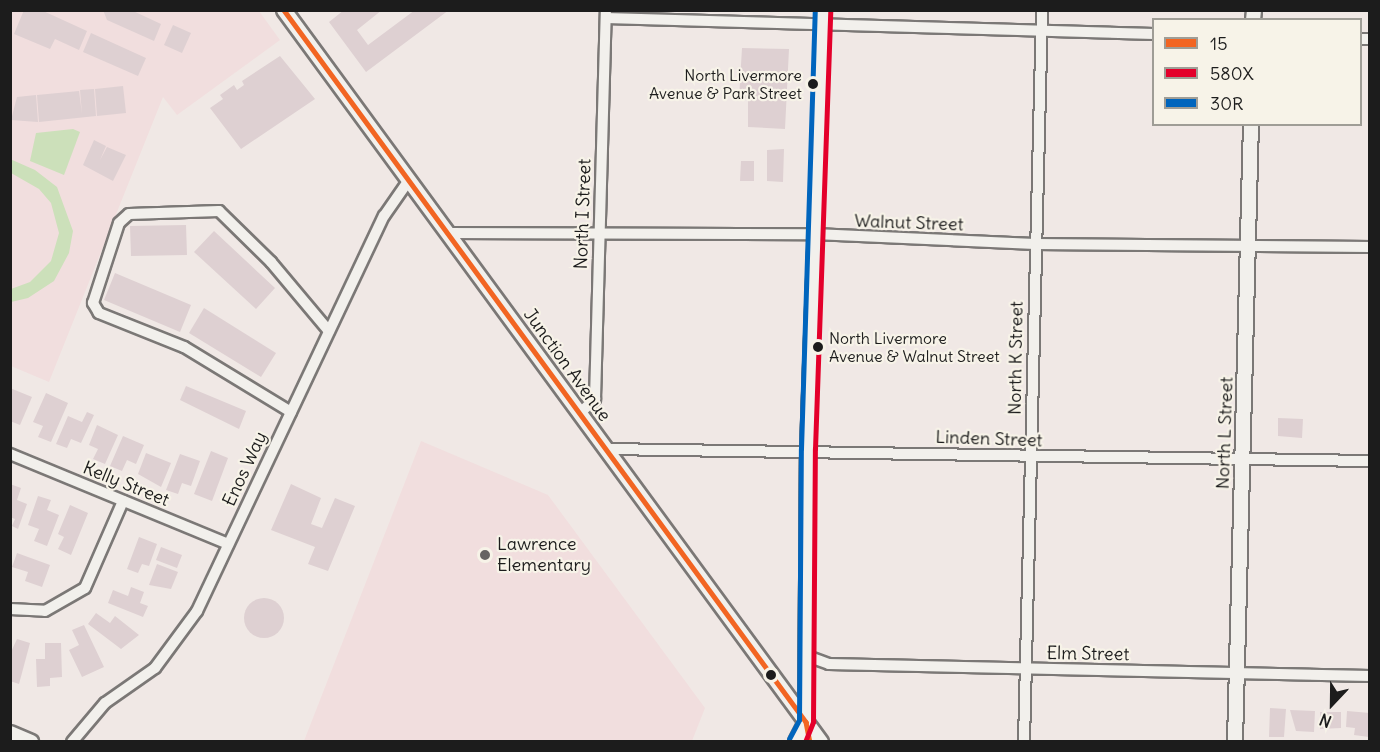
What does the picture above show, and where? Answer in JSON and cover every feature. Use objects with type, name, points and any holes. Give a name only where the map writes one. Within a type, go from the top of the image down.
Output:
[{"type":"street","name":"Junction Avenue","points":[[284,10],[821,741]]},
{"type":"street","name":"North K Street","points":[[1024,741],[1042,10]]},
{"type":"street","points":[[606,14],[823,16],[1041,31],[1152,33]]},
{"type":"street","name":"North I Street","points":[[580,413],[595,399],[606,14]]},
{"type":"street","points":[[810,741],[806,722],[808,449],[823,16]]},
{"type":"street","name":"North L Street","points":[[1235,741],[1251,126]]},
{"type":"street","name":"Enos Way","points":[[72,741],[105,704],[155,668],[180,636],[228,544],[396,193],[409,180]]},
{"type":"street","points":[[291,412],[184,347],[99,313],[93,303],[119,223],[129,213],[219,211],[271,262],[329,332]]},
{"type":"street","name":"Walnut Street","points":[[448,233],[814,234],[1035,244],[1370,247]]},
{"type":"street","name":"Linden Street","points":[[606,449],[808,449],[1031,457],[1370,461]]},
{"type":"street","name":"Kelly Street","points":[[10,454],[228,544]]},
{"type":"street","points":[[10,609],[45,611],[85,588],[123,501]]},
{"type":"street","name":"Elm Street","points":[[807,656],[830,664],[1370,676]]},
{"type":"street","points":[[796,741],[806,722]]},
{"type":"street","points":[[10,733],[31,741]]},
{"type":"shaded area","points":[[10,11],[259,11],[280,40],[177,115],[163,97],[49,382],[11,366]]},
{"type":"shaded area","name":"Lawrence Elementary","points":[[421,441],[548,495],[705,708],[692,741],[304,741]]},
{"type":"green space","points":[[73,129],[80,132],[64,175],[30,161],[36,133]]},
{"type":"green space","points":[[10,159],[35,170],[57,187],[73,231],[69,253],[54,281],[28,298],[11,302],[11,289],[30,282],[51,261],[59,233],[51,203],[39,189],[11,173]]},
{"type":"building","points":[[24,10],[41,10],[87,31],[79,50],[55,39],[50,49],[14,34]]},
{"type":"building","points":[[103,10],[131,10],[161,24],[154,41],[107,20]]},
{"type":"building","points":[[344,10],[382,10],[357,30],[368,45],[415,10],[449,10],[366,72],[329,22]]},
{"type":"building","points":[[173,25],[191,33],[182,53],[164,45]]},
{"type":"building","points":[[91,33],[146,58],[138,76],[83,52]]},
{"type":"building","points":[[742,48],[789,49],[785,129],[748,127],[748,99],[739,98]]},
{"type":"building","points":[[280,56],[315,99],[241,149],[210,108],[223,99],[220,95],[234,85],[237,90],[244,85],[242,81]]},
{"type":"building","points":[[123,86],[126,113],[97,116],[95,89]]},
{"type":"building","points":[[94,89],[96,116],[39,122],[37,95],[79,91],[82,114],[80,90]]},
{"type":"building","points":[[36,95],[38,122],[11,120],[17,97]]},
{"type":"building","points":[[94,140],[106,146],[100,160],[107,147],[126,155],[113,181],[83,165]]},
{"type":"building","points":[[784,149],[783,182],[767,181],[767,150]]},
{"type":"building","points":[[741,161],[754,161],[754,181],[740,181]]},
{"type":"building","points":[[186,225],[187,255],[131,256],[130,226]]},
{"type":"building","points":[[214,231],[275,288],[256,309],[194,252]]},
{"type":"building","points":[[115,273],[191,305],[180,332],[104,300]]},
{"type":"building","points":[[204,308],[276,353],[261,377],[189,333]]},
{"type":"building","points":[[186,386],[246,411],[239,429],[180,400]]},
{"type":"building","points":[[10,388],[32,397],[20,425],[10,421]]},
{"type":"building","points":[[46,393],[68,403],[51,442],[38,437],[43,426],[33,422]]},
{"type":"building","points":[[87,412],[94,415],[81,443],[71,439],[67,448],[56,444],[68,416],[82,422]]},
{"type":"building","points":[[1278,418],[1303,419],[1302,438],[1278,436]]},
{"type":"building","points":[[97,425],[118,435],[105,464],[93,459],[98,449],[89,445]]},
{"type":"building","points":[[123,436],[144,445],[136,464],[127,460],[122,471],[110,466]]},
{"type":"building","points":[[211,451],[228,458],[212,501],[194,494]]},
{"type":"building","points":[[146,453],[171,463],[161,487],[138,474]]},
{"type":"building","points":[[180,454],[200,461],[191,486],[182,483],[178,494],[166,490]]},
{"type":"building","points":[[10,484],[21,488],[17,500],[27,504],[18,529],[12,526],[15,519],[10,517]]},
{"type":"building","points":[[291,484],[321,498],[311,524],[322,528],[335,498],[355,506],[328,571],[308,564],[315,547],[271,530]]},
{"type":"building","points":[[38,496],[51,500],[47,510],[59,515],[47,546],[34,541],[39,529],[28,525]]},
{"type":"building","points":[[70,505],[88,513],[71,555],[58,549],[64,537],[58,534]]},
{"type":"building","points":[[139,537],[157,544],[149,566],[142,564],[138,573],[127,569]]},
{"type":"building","points":[[161,547],[182,555],[177,568],[156,560]]},
{"type":"building","points":[[17,553],[50,565],[42,587],[25,581],[28,572],[12,567]]},
{"type":"building","points":[[157,564],[178,572],[171,589],[149,585]]},
{"type":"building","points":[[131,587],[144,592],[140,603],[148,606],[143,617],[108,603],[113,590],[128,596]]},
{"type":"building","points":[[264,598],[272,599],[278,604],[283,610],[283,626],[278,632],[272,637],[264,638],[256,637],[250,632],[245,626],[244,618],[245,610],[250,604],[256,599]]},
{"type":"building","points":[[96,613],[110,623],[115,616],[139,635],[121,649],[88,624]]},
{"type":"building","points":[[84,625],[104,667],[82,677],[69,650],[79,645],[72,630]]},
{"type":"building","points":[[17,639],[30,643],[19,684],[10,681],[10,654]]},
{"type":"building","points":[[45,643],[61,643],[62,677],[50,678],[50,686],[37,687],[36,659],[45,659]]},
{"type":"building","points":[[1270,708],[1286,709],[1284,737],[1269,737]]},
{"type":"building","points":[[1290,710],[1315,711],[1314,732],[1296,731]]},
{"type":"building","points":[[1347,711],[1370,713],[1369,737],[1354,735],[1355,728],[1346,727]]},
{"type":"building","points":[[1320,712],[1341,712],[1341,728],[1320,729]]},
{"type":"transit line","name":"15","points":[[284,10],[806,722],[810,742]]},
{"type":"transit line","name":"30R","points":[[789,739],[799,720],[801,449],[815,10]]},
{"type":"transit line","name":"580X","points":[[805,742],[813,722],[815,449],[830,10]]},
{"type":"place","name":"North Livermore Avenue & Park Street","points":[[813,84]]},
{"type":"place","name":"North Livermore Avenue & Walnut Street","points":[[818,347]]},
{"type":"place","name":"Lawrence Elementary","points":[[485,555]]}]
